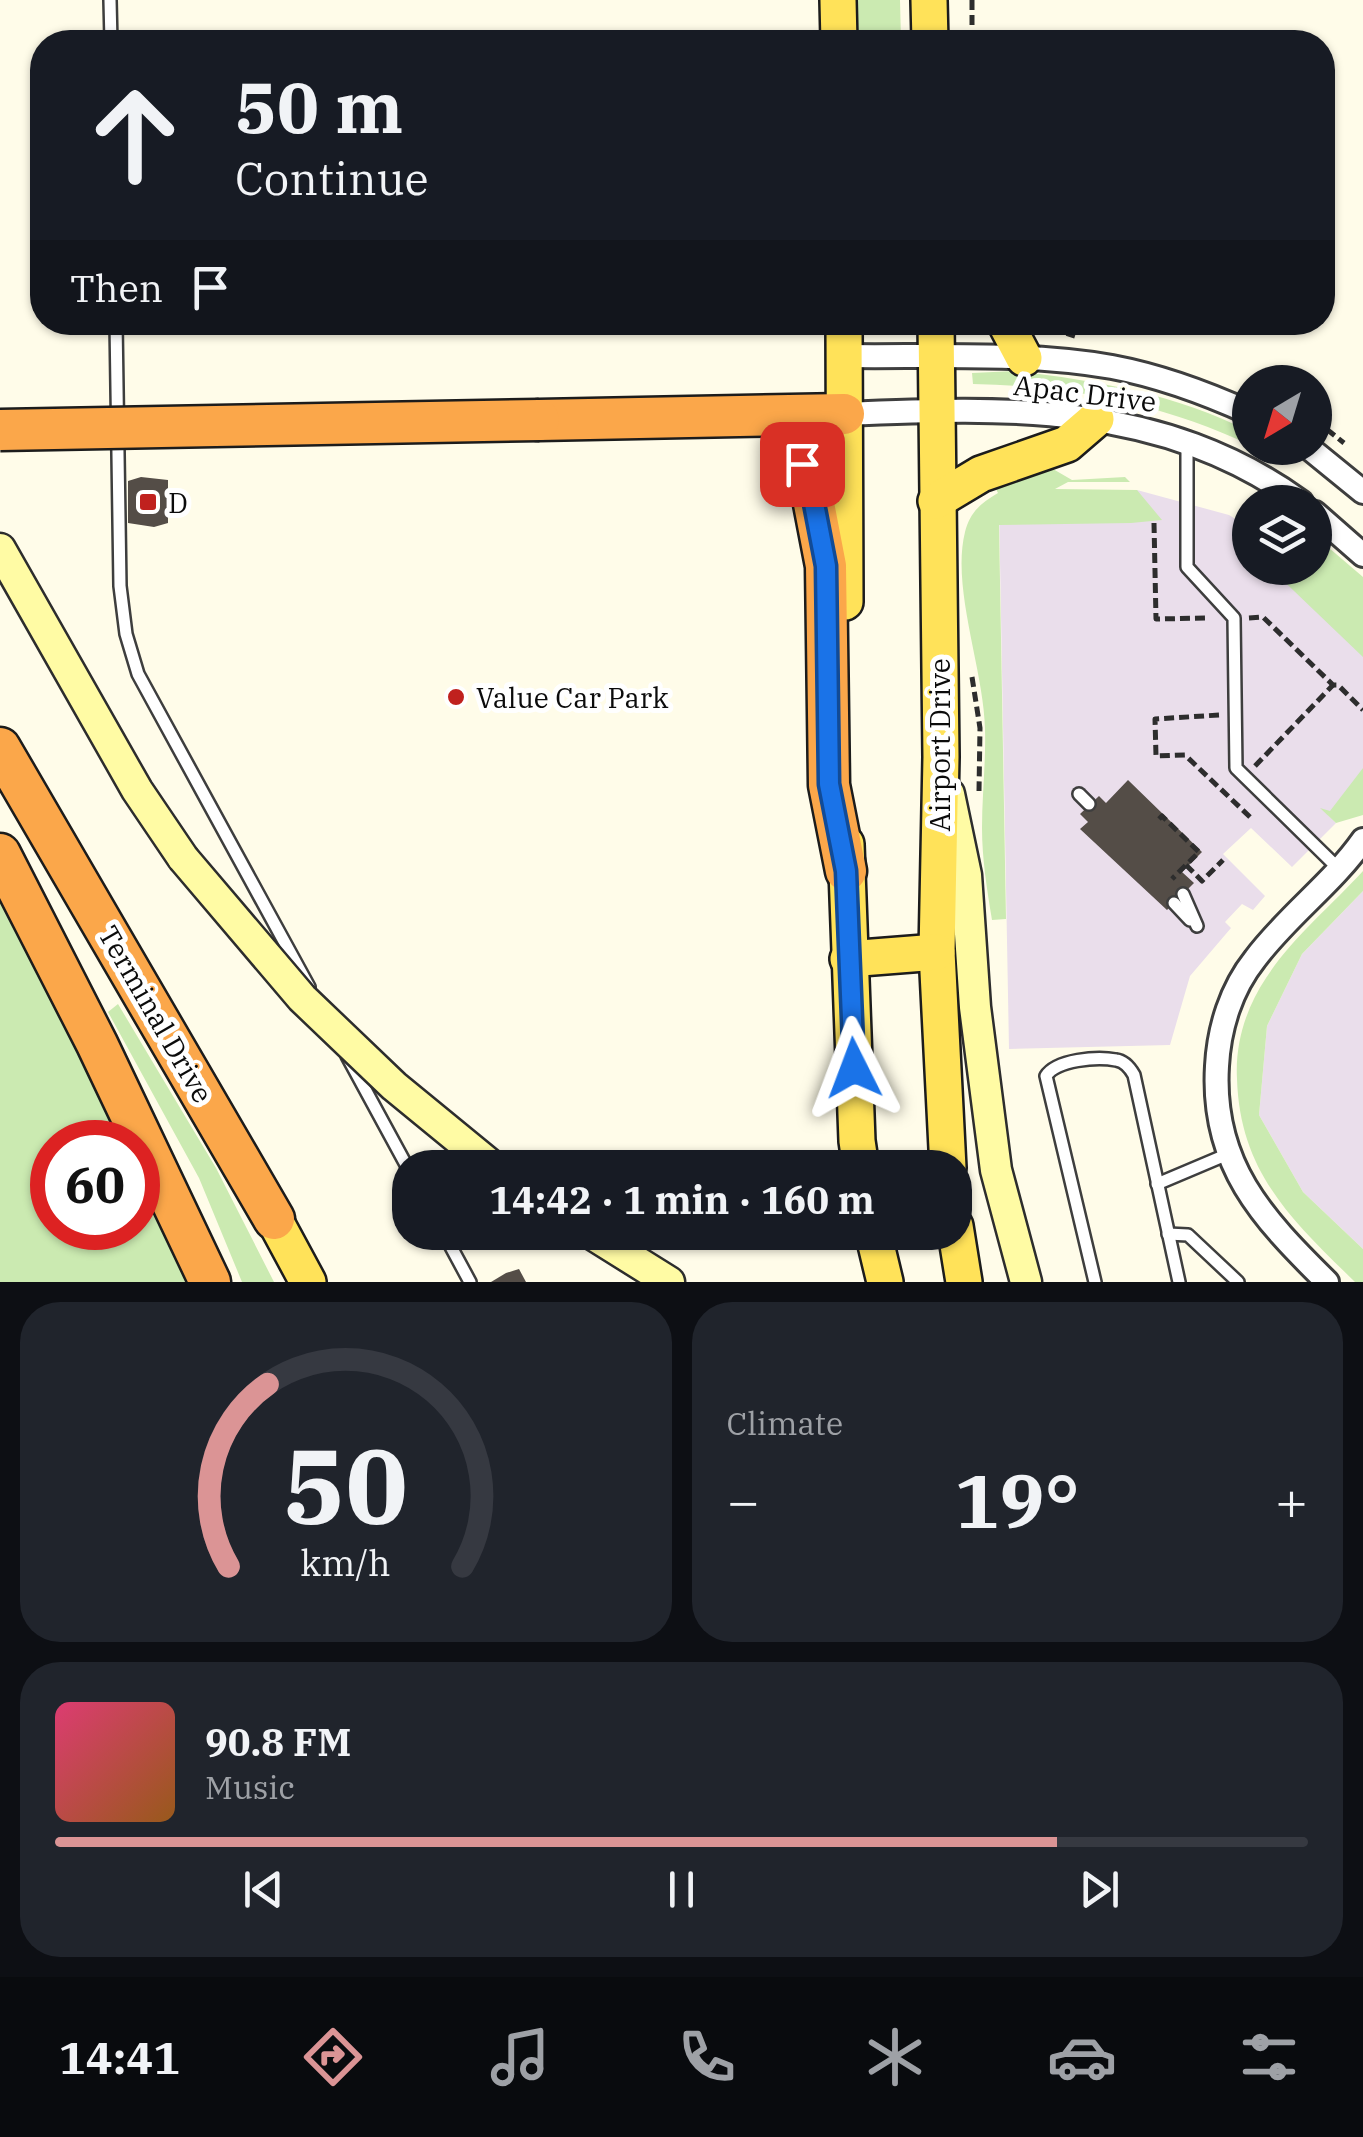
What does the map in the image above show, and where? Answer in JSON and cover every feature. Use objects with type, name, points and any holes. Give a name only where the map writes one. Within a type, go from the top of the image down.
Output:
[{"type":"highway","points":[[0,430],[844,414]]},
{"type":"highway","points":[[776,416],[811,488],[826,566],[829,784],[846,871]]},
{"type":"highway","name":"Terminal Drive","points":[[0,748],[274,1218]]},
{"type":"highway","points":[[0,854],[97,1044],[210,1282]]},
{"type":"main road","points":[[838,0],[839,30]]},
{"type":"main road","points":[[929,0],[930,30]]},
{"type":"main road","points":[[1011,335],[1024,358]]},
{"type":"main road","points":[[844,339],[846,871],[858,1150]]},
{"type":"main road","name":"Airport Drive","points":[[937,340],[941,757],[937,952],[947,1150]]},
{"type":"main road","points":[[936,501],[980,474],[1067,444],[1096,419]]},
{"type":"main road","points":[[848,959],[937,952]]},
{"type":"main road","name":"Terminal Drive","points":[[274,1218],[308,1282]]},
{"type":"main road","points":[[878,1250],[886,1282]]},
{"type":"main road","points":[[959,1250],[964,1282]]},
{"type":"street","name":"Apac Drive","points":[[844,339],[937,340],[1024,358],[1114,367],[1232,405]]},
{"type":"street","name":"Apac Drive","points":[[844,414],[937,410],[1096,419],[1145,427],[1187,441],[1276,485]]},
{"type":"street","points":[[1330,465],[1363,492]]},
{"type":"street","points":[[1332,528],[1363,554]]},
{"type":"street","points":[[0,549],[138,790],[182,858],[302,998],[394,1086],[472,1150]]},
{"type":"street","points":[[941,757],[966,875],[975,1007],[996,1170],[1026,1282]]},
{"type":"street","points":[[1327,1282],[1275,1230],[1253,1201],[1228,1154],[1216,1104],[1218,1046],[1225,1016],[1251,964],[1284,924],[1355,853]]},
{"type":"street","points":[[617,1250],[669,1282]]},
{"type":"lane","points":[[110,0],[111,30]]},
{"type":"lane","points":[[116,335],[120,586],[133,662],[398,1150]]},
{"type":"lane","points":[[1187,441],[1186,567],[1234,618],[1236,768],[1355,853]]},
{"type":"lane","points":[[1094,1282],[1046,1085],[1050,1070],[1065,1062],[1114,1059],[1132,1070],[1180,1282]]},
{"type":"lane","points":[[1157,1184],[1228,1154]]},
{"type":"lane","points":[[1168,1234],[1188,1235],[1238,1282]]},
{"type":"lane","points":[[453,1250],[470,1282]]},
{"type":"path","points":[[972,0],[972,30]]},
{"type":"path","points":[[1227,794],[1332,685]]},
{"type":"path","points":[[1219,702],[1220,717],[1155,719],[1156,756],[1186,755],[1250,817]]},
{"type":"path","points":[[1159,819],[1162,816],[1199,852],[1170,882]]},
{"type":"path","points":[[1186,865],[1202,881],[1223,860]]},
{"type":"shaded area","points":[[1137,490],[1229,515],[1232,585],[1321,585],[1363,625],[1363,772],[1328,815],[1336,823],[1292,867],[1251,828],[1223,854],[1265,896],[1253,910],[1242,904],[1225,922],[1231,928],[1190,976],[1170,1045],[1009,1049],[999,507]]},
{"type":"shaded area","points":[[1363,891],[1363,1249],[1303,1192],[1259,1115],[1267,1026],[1302,954]]},
{"type":"green space","points":[[853,0],[900,0],[901,30],[854,30]]},
{"type":"green space","points":[[1015,371],[1076,379],[1165,399],[1232,424],[1232,437],[1115,399],[1045,388],[973,384],[972,373]]},
{"type":"green space","points":[[1041,462],[1072,480],[1125,477],[1130,482],[1068,482],[1055,489],[1137,490],[1162,520],[999,525],[1006,919],[992,920],[982,840],[983,706],[965,603],[962,554],[970,519],[981,504],[998,493],[992,481]]},
{"type":"green space","points":[[1332,551],[1363,577],[1363,657],[1288,585],[1332,585]]},
{"type":"green space","points":[[1363,768],[1363,815],[1336,823],[1320,808],[1330,811]]},
{"type":"green space","points":[[1363,871],[1363,891],[1302,954],[1267,1026],[1259,1115],[1303,1192],[1363,1249],[1363,1282],[1355,1282],[1291,1215],[1259,1168],[1240,1112],[1237,1066],[1243,1026],[1266,978],[1299,936]]},
{"type":"green space","points":[[0,895],[114,1120],[30,1120],[30,1250],[160,1250],[160,1220],[188,1282],[0,1282]]},
{"type":"green space","points":[[118,1004],[216,1168],[274,1282],[242,1282],[199,1178],[108,1012]]},
{"type":"building","points":[[141,477],[168,480],[168,523],[154,527],[128,523],[128,481]]},
{"type":"building","points":[[1128,780],[1202,852],[1182,872],[1194,883],[1167,910],[1080,829],[1088,822],[1080,814],[1099,796],[1106,803]]},
{"type":"building","points":[[519,1269],[526,1282],[491,1282],[506,1273]]},
{"type":"place","name":"D","points":[[148,502]]},
{"type":"place","name":"Value Car Park","points":[[456,697]]},
{"type":"route","points":[[802,464],[811,488],[826,566],[829,784],[846,871],[854,1068]]}]
